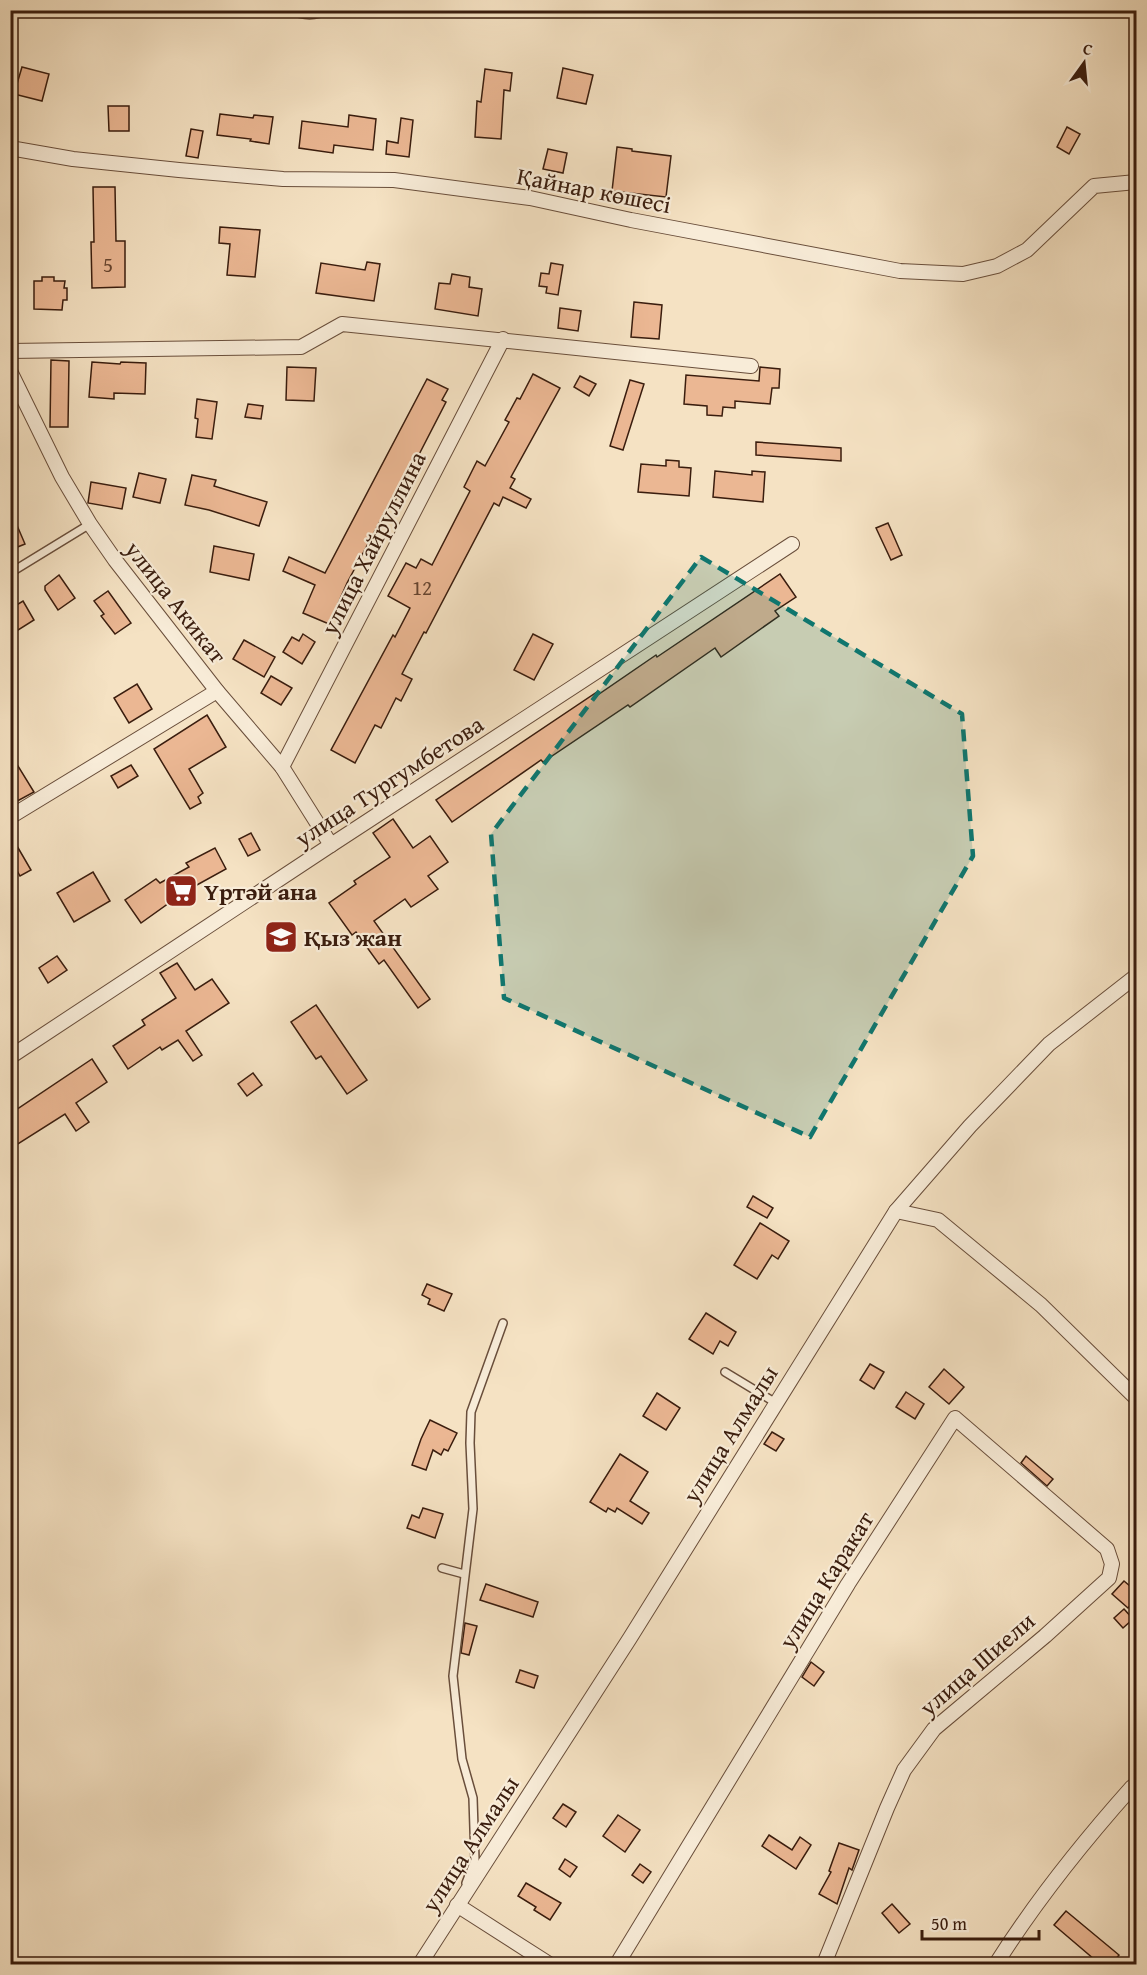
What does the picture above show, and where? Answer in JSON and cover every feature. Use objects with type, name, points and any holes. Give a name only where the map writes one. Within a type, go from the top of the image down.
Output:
[{"type":"street","name":"Қайнар көшесі","points":[[10,148],[73,159],[284,179],[394,180],[530,198],[631,220],[900,271],[963,274],[997,266],[1027,250],[1094,186],[1137,182]]},
{"type":"street","points":[[10,351],[301,347],[342,324],[751,366]]},
{"type":"street","name":"улица Хайруллина","points":[[282,767],[503,339]]},
{"type":"street","name":"улица Акикат","points":[[10,370],[62,477],[114,560],[217,691],[282,767],[331,845]]},
{"type":"street","name":"улица Тургумбетова","points":[[10,1058],[792,544]]},
{"type":"street","points":[[10,817],[217,691]]},
{"type":"street","name":"улица Алмалы","points":[[420,1965],[630,1638],[896,1211],[970,1126],[1049,1044],[1137,976]]},
{"type":"street","points":[[896,1211],[938,1220],[1041,1305],[1137,1398]]},
{"type":"street","name":"улица Каракат","points":[[617,1965],[848,1584],[955,1418],[1107,1549],[1112,1564],[1109,1578]]},
{"type":"street","name":"улица Шиели","points":[[824,1965],[904,1770],[934,1729],[1045,1636],[1109,1578]]},
{"type":"street","points":[[996,1965],[1010,1941],[1062,1872],[1103,1819],[1132,1787]]},
{"type":"street","points":[[457,1905],[549,1965]]},
{"type":"lane","points":[[289,10],[298,14],[319,15],[327,10]]},
{"type":"lane","points":[[10,573],[90,524]]},
{"type":"lane","points":[[457,1905],[475,1860],[473,1798],[462,1759],[453,1676],[473,1509],[471,1412],[503,1323]]},
{"type":"lane","points":[[724,1372],[776,1403]]},
{"type":"lane","points":[[442,1568],[464,1574]]},
{"type":"highlighted area","points":[[701,557],[962,714],[973,856],[810,1137],[504,998],[491,834]]},
{"type":"building","points":[[22,67],[49,74],[42,101],[14,94]]},
{"type":"building","points":[[563,68],[593,75],[586,104],[557,98]]},
{"type":"building","points":[[485,69],[512,73],[510,91],[504,90],[501,139],[475,137],[477,101],[481,102]]},
{"type":"building","points":[[108,106],[129,106],[129,131],[109,131]]},
{"type":"building","points":[[220,114],[253,118],[254,115],[273,117],[269,144],[250,141],[251,139],[217,135]]},
{"type":"building","points":[[349,115],[376,119],[373,150],[334,145],[333,153],[299,148],[302,121],[348,127]]},
{"type":"building","points":[[401,118],[413,120],[409,157],[386,154],[387,141],[398,143]]},
{"type":"building","points":[[1067,127],[1080,134],[1069,154],[1057,147]]},
{"type":"building","points":[[191,129],[203,131],[198,158],[186,156]]},
{"type":"building","points":[[617,147],[671,156],[666,197],[612,191]]},
{"type":"building","points":[[548,149],[567,153],[563,173],[543,169]]},
{"type":"building","points":[[93,187],[115,187],[116,241],[125,241],[125,287],[92,288]]},
{"type":"building","points":[[220,227],[260,230],[255,277],[227,275],[230,244],[219,243]]},
{"type":"building","points":[[367,262],[380,264],[374,301],[316,293],[321,263],[365,270]]},
{"type":"building","points":[[551,263],[563,265],[558,295],[546,293],[547,287],[539,286],[541,273],[549,274]]},
{"type":"building","points":[[452,274],[470,277],[469,287],[482,289],[478,316],[435,309],[439,283],[450,284]]},
{"type":"building","points":[[42,277],[54,277],[54,281],[65,281],[67,300],[63,300],[62,310],[34,309],[34,281],[42,281]]},
{"type":"building","points":[[634,302],[662,305],[659,339],[631,337]]},
{"type":"building","points":[[560,308],[581,311],[578,331],[558,328]]},
{"type":"building","points":[[51,360],[69,361],[68,427],[50,427]]},
{"type":"building","points":[[92,362],[146,363],[145,394],[114,393],[114,399],[89,397]]},
{"type":"building","points":[[287,367],[316,368],[314,401],[286,400]]},
{"type":"building","points":[[760,367],[780,369],[779,388],[772,388],[770,404],[735,401],[735,408],[723,407],[722,416],[707,415],[707,406],[684,404],[686,375],[759,381]]},
{"type":"building","points":[[533,374],[560,388],[511,477],[515,479],[510,488],[531,499],[526,508],[503,497],[499,506],[494,503],[402,674],[412,679],[401,701],[396,698],[381,728],[375,725],[355,763],[331,750],[410,608],[388,596],[406,563],[416,568],[421,559],[432,565],[470,491],[464,487],[477,461],[485,466],[509,422],[505,420],[517,398],[520,399]]},
{"type":"building","points":[[580,376],[596,384],[589,396],[574,387]]},
{"type":"building","points":[[427,379],[448,389],[442,400],[446,402],[394,503],[391,501],[347,583],[329,624],[303,613],[315,585],[283,571],[289,557],[325,573]]},
{"type":"building","points":[[630,380],[644,384],[623,450],[610,446]]},
{"type":"building","points":[[197,399],[217,402],[212,439],[196,437]]},
{"type":"building","points":[[248,404],[263,406],[261,419],[245,417]]},
{"type":"building","points":[[756,442],[841,448],[841,461],[756,455]]},
{"type":"building","points":[[666,460],[679,461],[679,467],[691,468],[689,496],[638,492],[641,464],[666,466]]},
{"type":"building","points":[[715,471],[752,475],[752,471],[765,472],[763,502],[713,497]]},
{"type":"building","points":[[139,473],[166,479],[160,503],[133,497]]},
{"type":"building","points":[[192,475],[216,480],[214,486],[267,502],[259,526],[185,505]]},
{"type":"building","points":[[91,482],[126,488],[122,509],[88,503]]},
{"type":"building","points":[[10,509],[25,544],[15,548],[10,542]]},
{"type":"building","points":[[888,523],[902,555],[891,560],[876,528]]},
{"type":"building","points":[[214,546],[254,554],[249,580],[210,572]]},
{"type":"building","points":[[780,574],[796,597],[775,611],[779,616],[721,657],[715,648],[630,707],[628,705],[543,762],[541,760],[452,822],[436,800],[597,692],[599,694],[656,655],[657,657]]},
{"type":"building","points":[[59,575],[75,598],[58,610],[45,590],[45,586]]},
{"type":"building","points":[[108,591],[131,623],[115,634],[101,616],[104,614],[94,601]]},
{"type":"building","points":[[23,601],[34,620],[15,632],[10,624],[10,609]]},
{"type":"building","points":[[303,634],[315,642],[302,664],[283,652],[292,637],[299,641]]},
{"type":"building","points":[[533,634],[553,644],[534,680],[514,670]]},
{"type":"building","points":[[244,640],[275,657],[264,677],[233,659]]},
{"type":"building","points":[[271,676],[292,688],[281,705],[261,693]]},
{"type":"building","points":[[137,684],[152,709],[129,723],[114,698]]},
{"type":"building","points":[[207,715],[226,747],[189,769],[203,793],[198,797],[201,803],[190,809],[154,749]]},
{"type":"building","points":[[10,753],[34,792],[10,805]]},
{"type":"building","points":[[131,765],[138,776],[118,788],[111,776]]},
{"type":"building","points":[[393,819],[413,848],[430,836],[448,862],[428,876],[438,889],[411,907],[405,899],[374,921],[430,999],[418,1008],[384,960],[379,964],[356,932],[352,935],[329,903],[356,884],[354,881],[390,857],[373,833]]},
{"type":"building","points":[[251,833],[260,850],[248,856],[239,839]]},
{"type":"building","points":[[10,834],[31,870],[20,876],[15,867],[10,870]]},
{"type":"building","points":[[215,848],[226,869],[186,891],[141,923],[125,900],[156,879],[160,883],[189,867],[186,863]]},
{"type":"building","points":[[93,872],[110,901],[74,922],[57,893]]},
{"type":"building","points":[[57,956],[67,970],[48,983],[39,968]]},
{"type":"building","points":[[177,963],[195,990],[212,979],[229,1003],[186,1031],[202,1055],[193,1061],[178,1040],[162,1050],[160,1047],[128,1069],[113,1046],[145,1025],[142,1020],[176,998],[160,973]]},
{"type":"building","points":[[316,1005],[367,1080],[347,1094],[321,1056],[316,1059],[291,1022]]},
{"type":"building","points":[[92,1059],[107,1082],[76,1103],[89,1122],[76,1131],[65,1114],[10,1149],[10,1114]]},
{"type":"building","points":[[253,1073],[262,1085],[247,1096],[238,1084]]},
{"type":"building","points":[[753,1196],[773,1208],[767,1218],[747,1207]]},
{"type":"building","points":[[760,1223],[789,1241],[778,1259],[772,1255],[757,1279],[734,1265]]},
{"type":"building","points":[[427,1284],[452,1294],[444,1311],[428,1304],[430,1299],[422,1295]]},
{"type":"building","points":[[706,1313],[736,1332],[728,1346],[720,1341],[713,1354],[689,1339]]},
{"type":"building","points":[[870,1364],[884,1372],[874,1389],[860,1380]]},
{"type":"building","points":[[944,1369],[964,1387],[949,1404],[929,1387]]},
{"type":"building","points":[[906,1392],[924,1404],[915,1419],[896,1407]]},
{"type":"building","points":[[657,1393],[680,1408],[666,1430],[643,1416]]},
{"type":"building","points":[[430,1420],[457,1433],[448,1451],[444,1449],[441,1455],[433,1450],[426,1470],[412,1465]]},
{"type":"building","points":[[772,1432],[784,1439],[776,1451],[764,1444]]},
{"type":"building","points":[[620,1454],[648,1472],[630,1501],[649,1513],[642,1524],[617,1508],[615,1512],[608,1508],[606,1512],[590,1502]]},
{"type":"building","points":[[1026,1456],[1053,1479],[1047,1486],[1021,1463]]},
{"type":"building","points":[[423,1508],[443,1514],[435,1538],[407,1528],[412,1515],[419,1518]]},
{"type":"building","points":[[1124,1581],[1137,1592],[1137,1598],[1128,1608],[1112,1594]]},
{"type":"building","points":[[486,1584],[538,1602],[533,1617],[480,1600]]},
{"type":"building","points":[[1124,1609],[1133,1619],[1123,1628],[1114,1618]]},
{"type":"building","points":[[465,1623],[477,1626],[469,1655],[461,1653]]},
{"type":"building","points":[[811,1662],[824,1672],[814,1686],[802,1677]]},
{"type":"building","points":[[520,1670],[538,1676],[534,1688],[516,1682]]},
{"type":"building","points":[[563,1804],[576,1812],[566,1827],[553,1818]]},
{"type":"building","points":[[618,1815],[640,1830],[625,1852],[603,1836]]},
{"type":"building","points":[[769,1835],[792,1850],[800,1837],[811,1845],[796,1869],[762,1846]]},
{"type":"building","points":[[839,1843],[859,1850],[852,1870],[849,1868],[837,1904],[819,1894],[831,1872],[829,1871]]},
{"type":"building","points":[[565,1859],[577,1867],[570,1877],[559,1869]]},
{"type":"building","points":[[640,1864],[651,1872],[643,1883],[632,1875]]},
{"type":"building","points":[[526,1883],[561,1903],[550,1920],[534,1910],[536,1907],[518,1896]]},
{"type":"building","points":[[892,1904],[910,1924],[899,1933],[882,1913]]},
{"type":"building","points":[[1066,1911],[1119,1955],[1111,1965],[1101,1965],[1054,1925]]},
{"type":"place","name":"Үртәй ана","points":[[181,891]]},
{"type":"place","name":"Қыз жан","points":[[281,937]]}]
